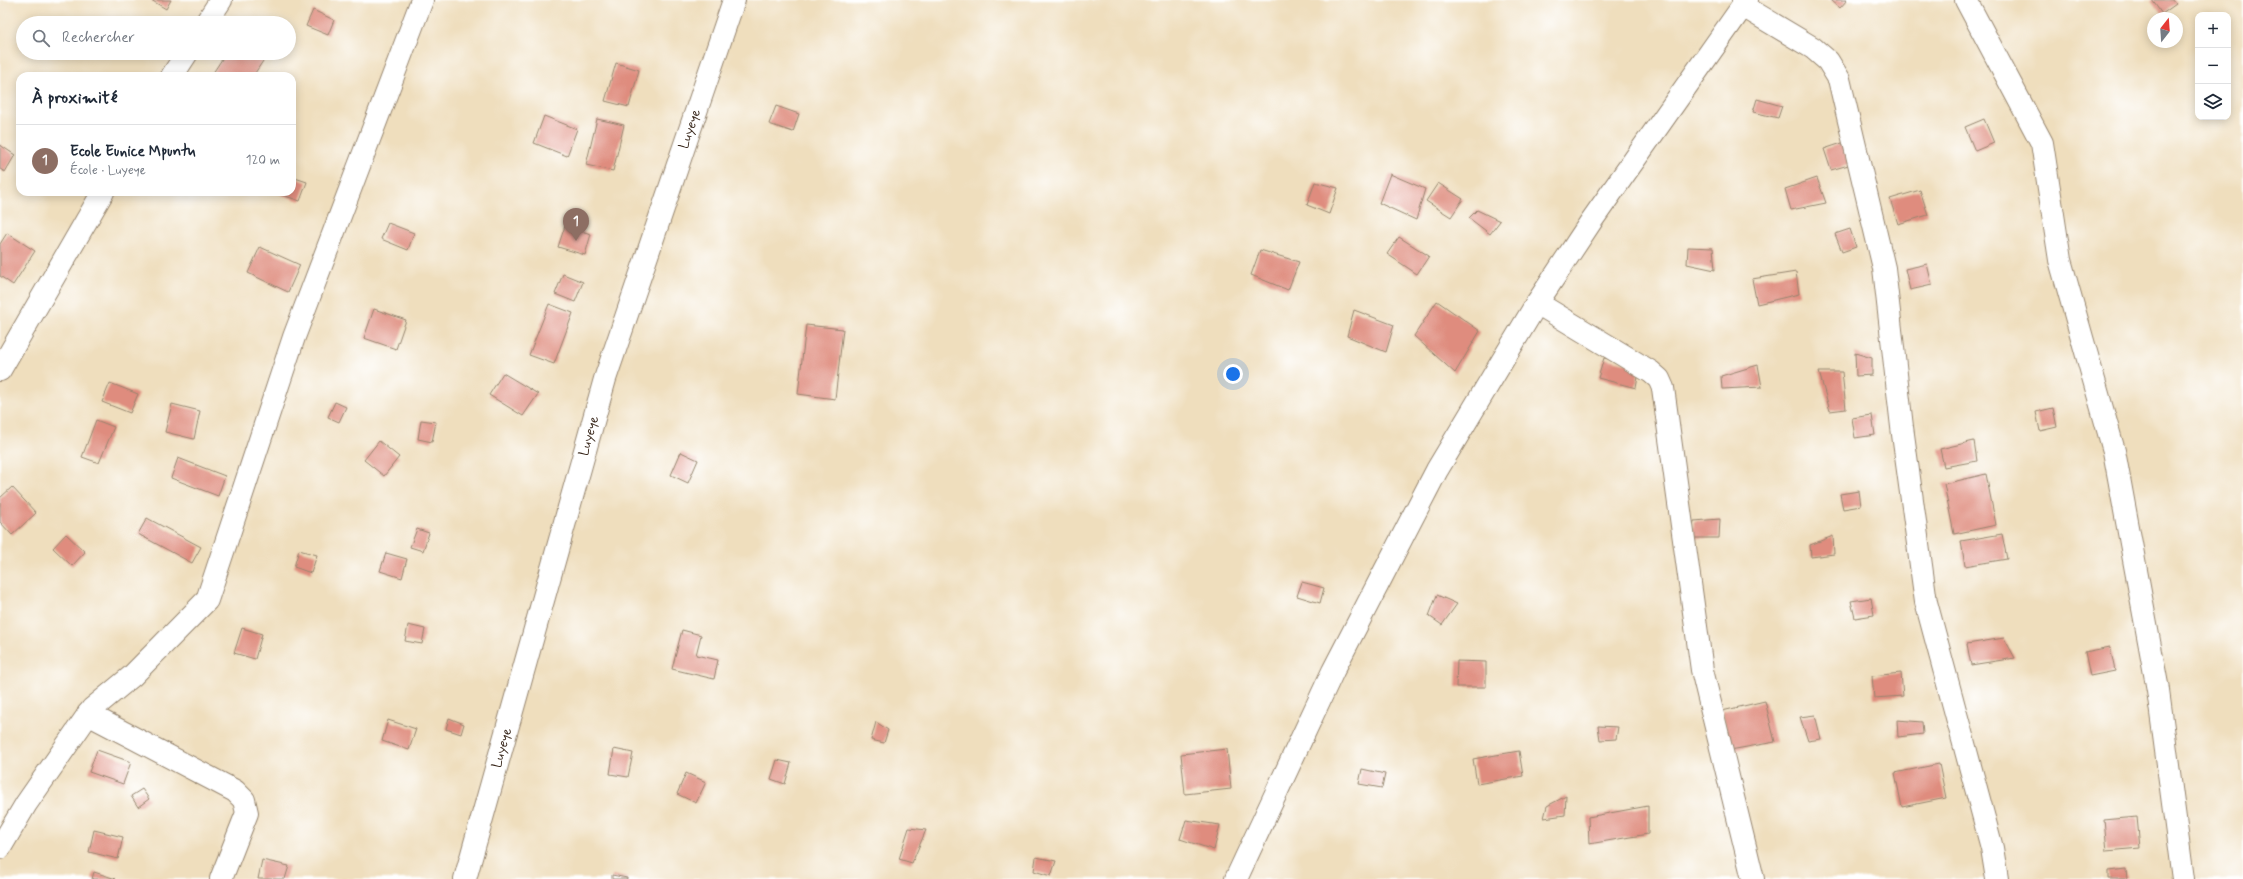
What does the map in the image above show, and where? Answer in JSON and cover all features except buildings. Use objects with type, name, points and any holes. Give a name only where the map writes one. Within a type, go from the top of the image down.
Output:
[{"type":"street","points":[[211,16],[221,0]]},
{"type":"street","points":[[0,848],[26,804],[88,714],[132,676],[206,600],[294,337],[422,0]]},
{"type":"street","name":"Luyeye","points":[[465,879],[605,379],[734,0]]},
{"type":"street","points":[[1966,0],[2042,143],[2060,260],[2114,451],[2158,690],[2184,879]]},
{"type":"street","points":[[1236,879],[1333,671],[1437,470],[1536,303],[1592,220],[1745,2],[1813,48],[1828,61],[1839,79],[1884,268],[1902,427],[1926,602],[1992,848],[1997,879]]},
{"type":"street","points":[[175,72],[182,60]]},
{"type":"street","points":[[0,370],[101,196]]},
{"type":"street","points":[[1536,303],[1651,372],[1659,379],[1663,388],[1702,670],[1753,879]]},
{"type":"street","points":[[88,714],[235,791],[244,800],[247,813],[221,879]]},
{"type":"place","name":"Ecole Eunice Mpuntu","points":[[576,241]]}]
